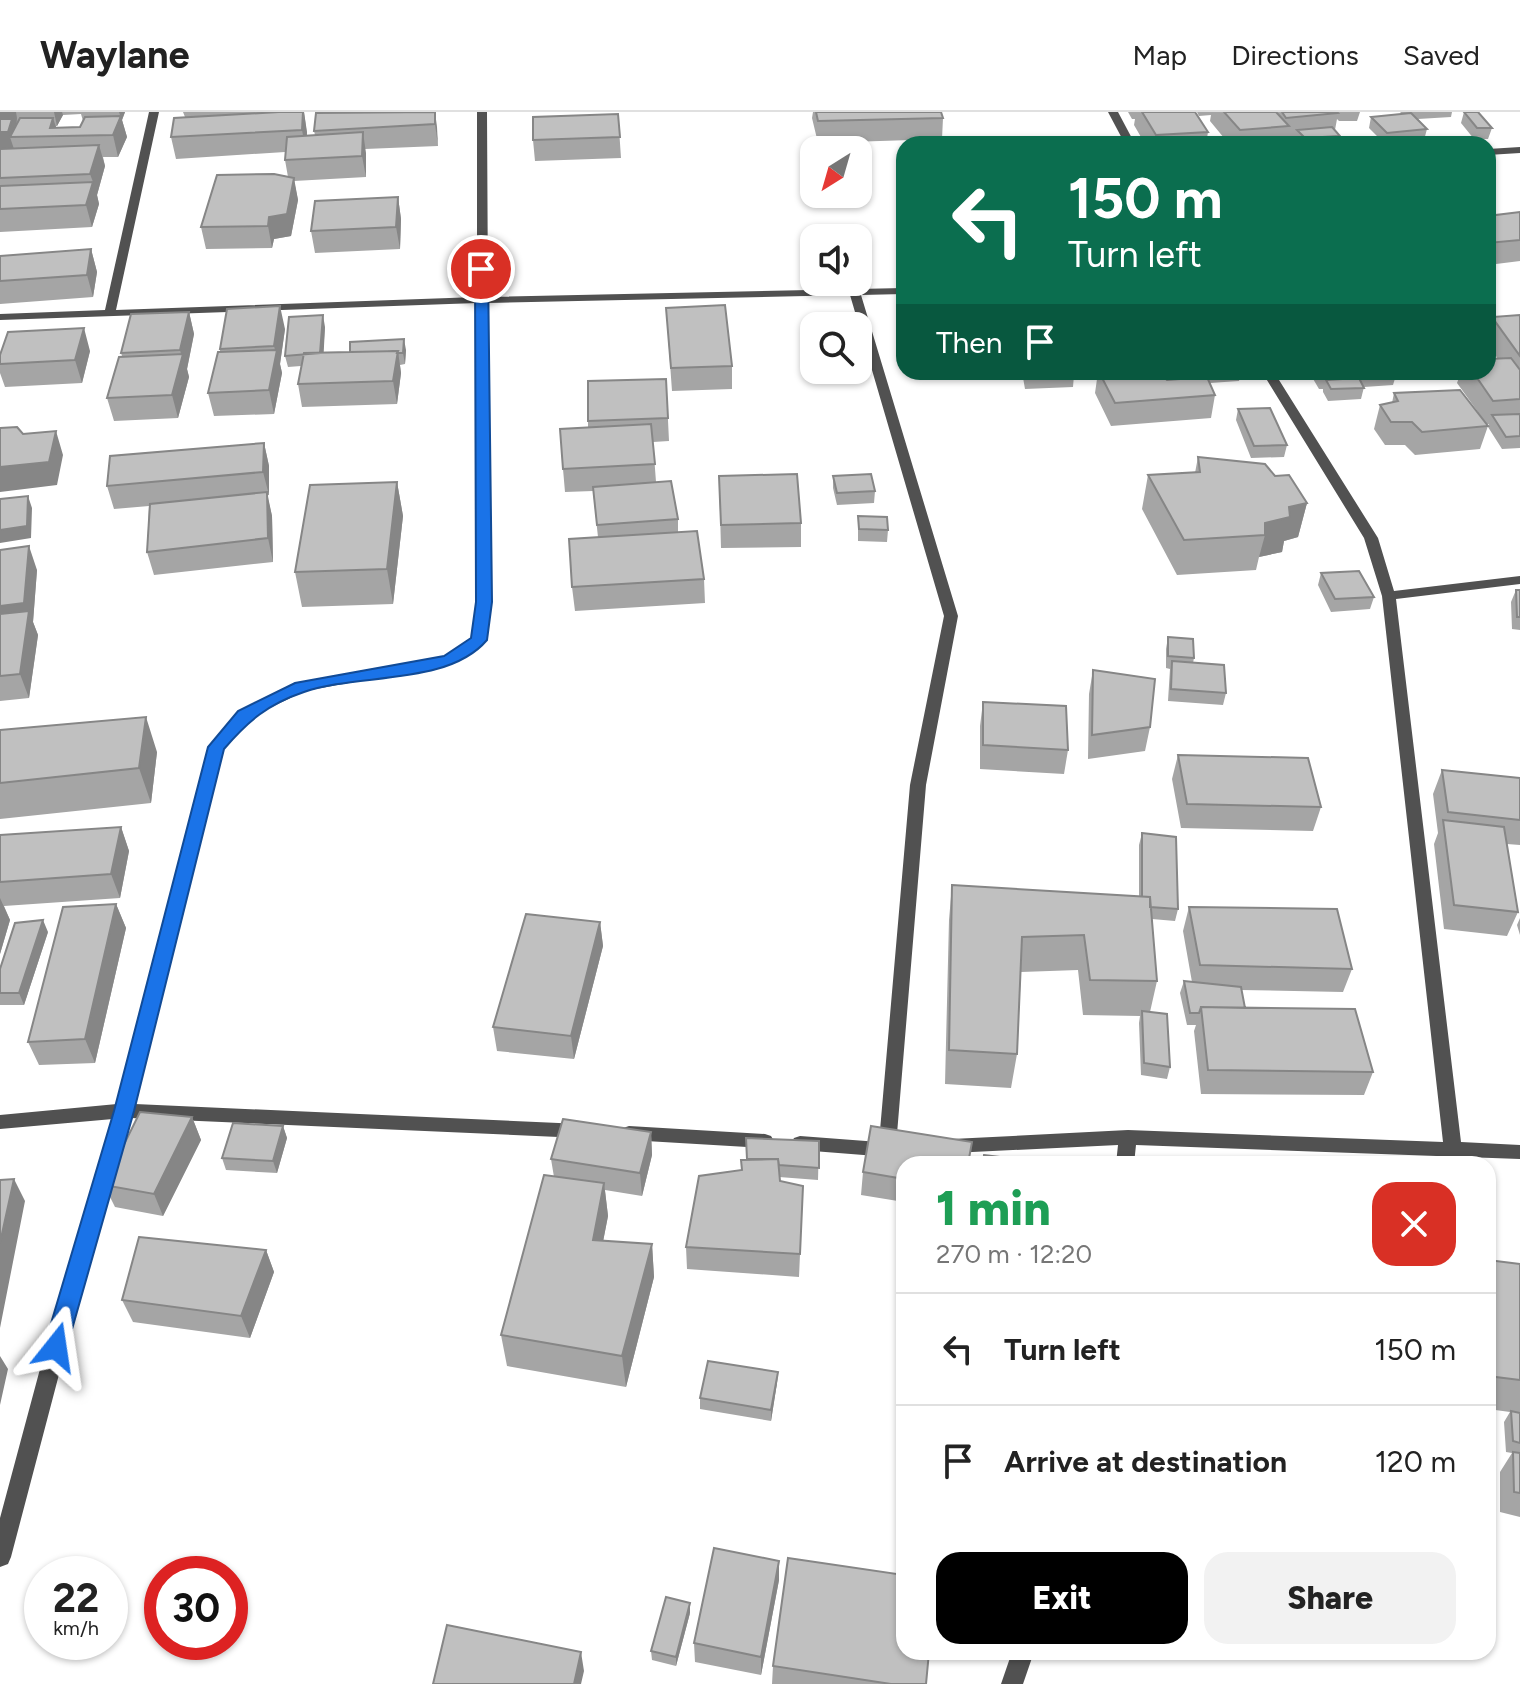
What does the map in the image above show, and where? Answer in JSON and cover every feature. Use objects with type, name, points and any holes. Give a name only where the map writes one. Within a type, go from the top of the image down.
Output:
[{"type":"street","points":[[109,315],[154,112]]},
{"type":"street","points":[[0,1557],[72,1287],[124,1111],[216,747],[244,715],[301,687],[448,661],[479,640],[484,602],[482,112]]},
{"type":"street","points":[[1113,112],[1126,136]]},
{"type":"street","points":[[1496,152],[1520,150]]},
{"type":"street","points":[[872,292],[896,291]]},
{"type":"street","points":[[0,317],[481,300],[800,294]]},
{"type":"street","points":[[0,1122],[124,1111],[606,1132],[894,1149],[918,785],[951,616],[856,296]]},
{"type":"street","points":[[1273,380],[1371,538],[1389,596],[1453,1148]]},
{"type":"street","points":[[1389,596],[1520,580]]},
{"type":"street","points":[[1126,1156],[1128,1137]]},
{"type":"street","points":[[932,1147],[1128,1137],[1520,1152]]},
{"type":"street","points":[[1012,1684],[1020,1660]]},
{"type":"building","points":[[303,112],[302,130],[171,137],[174,118]]},
{"type":"building","points":[[435,112],[435,124],[314,131],[316,113]]},
{"type":"building","points":[[816,112],[941,112],[943,118],[818,121]]},
{"type":"building","points":[[1142,112],[1195,112],[1208,132],[1156,135]]},
{"type":"building","points":[[1224,112],[1276,112],[1289,126],[1240,130]]},
{"type":"building","points":[[1282,112],[1337,112],[1338,113],[1286,118]]},
{"type":"building","points":[[1464,112],[1478,112],[1492,128],[1477,128]]},
{"type":"building","points":[[1411,113],[1427,129],[1387,133],[1371,117]]},
{"type":"building","points":[[618,114],[620,137],[533,140],[533,117]]},
{"type":"building","points":[[121,116],[113,135],[10,137],[20,118],[53,118],[50,128],[80,127],[85,117]]},
{"type":"building","points":[[0,119],[12,119],[8,132],[0,132]]},
{"type":"building","points":[[1332,127],[1340,136],[1303,136],[1297,130]]},
{"type":"building","points":[[363,132],[362,156],[285,160],[287,137]]},
{"type":"building","points":[[99,145],[90,174],[0,178],[0,149]]},
{"type":"building","points":[[274,174],[294,178],[287,214],[269,217],[268,226],[201,227],[217,175]]},
{"type":"building","points":[[93,182],[86,205],[0,209],[0,186]]},
{"type":"building","points":[[398,197],[396,227],[311,231],[315,201]]},
{"type":"building","points":[[1520,212],[1520,240],[1496,242],[1496,215]]},
{"type":"building","points":[[91,249],[87,275],[0,281],[0,256]]},
{"type":"building","points":[[725,305],[732,366],[671,368],[666,308]]},
{"type":"building","points":[[280,306],[274,346],[220,349],[227,309]]},
{"type":"building","points":[[189,312],[180,350],[121,353],[131,314]]},
{"type":"building","points":[[323,315],[320,353],[285,356],[289,317]]},
{"type":"building","points":[[1520,315],[1520,356],[1496,323],[1496,317]]},
{"type":"building","points":[[84,328],[75,360],[0,364],[8,332]]},
{"type":"building","points":[[404,339],[403,353],[350,352],[350,342]]},
{"type":"building","points":[[277,350],[269,390],[208,393],[218,352]]},
{"type":"building","points":[[398,351],[393,381],[298,384],[304,353]]},
{"type":"building","points":[[183,354],[172,395],[107,398],[119,357]]},
{"type":"building","points":[[1511,358],[1520,370],[1520,399],[1493,401],[1479,380],[1496,380],[1496,359]]},
{"type":"building","points":[[666,379],[668,418],[588,421],[588,381]]},
{"type":"building","points":[[1103,380],[1208,380],[1215,395],[1115,403]]},
{"type":"building","points":[[1326,380],[1360,380],[1364,388],[1331,389]]},
{"type":"building","points":[[1460,390],[1488,426],[1422,432],[1412,422],[1391,422],[1380,405],[1398,401],[1394,393]]},
{"type":"building","points":[[1270,408],[1287,445],[1254,446],[1238,409]]},
{"type":"building","points":[[1520,414],[1520,436],[1506,437],[1492,415]]},
{"type":"building","points":[[651,424],[655,464],[563,469],[560,429]]},
{"type":"building","points":[[17,427],[23,434],[56,431],[49,462],[0,467],[0,428]]},
{"type":"building","points":[[264,443],[263,472],[107,486],[110,456]]},
{"type":"building","points":[[1198,457],[1265,464],[1275,476],[1289,475],[1307,503],[1289,507],[1290,517],[1265,523],[1265,535],[1184,540],[1148,475],[1200,472]]},
{"type":"building","points":[[797,474],[801,523],[721,525],[719,476]]},
{"type":"building","points":[[871,474],[875,491],[837,493],[833,476]]},
{"type":"building","points":[[671,481],[678,519],[597,525],[593,487]]},
{"type":"building","points":[[397,482],[387,569],[295,572],[310,485]]},
{"type":"building","points":[[267,492],[268,538],[147,552],[150,504]]},
{"type":"building","points":[[28,496],[27,526],[0,530],[0,499]]},
{"type":"building","points":[[858,516],[887,517],[888,530],[859,529]]},
{"type":"building","points":[[697,531],[704,579],[572,587],[569,539]]},
{"type":"building","points":[[29,546],[24,603],[0,606],[0,550]]},
{"type":"building","points":[[1359,571],[1374,597],[1335,599],[1321,573]]},
{"type":"building","points":[[1516,590],[1520,590],[1520,617],[1517,617]]},
{"type":"building","points":[[29,611],[20,674],[0,676],[0,614]]},
{"type":"building","points":[[1168,637],[1193,639],[1194,658],[1168,656]]},
{"type":"building","points":[[1172,661],[1224,665],[1226,693],[1171,689]]},
{"type":"building","points":[[1093,670],[1155,679],[1150,727],[1092,735]]},
{"type":"building","points":[[983,702],[1066,706],[1068,750],[983,745]]},
{"type":"building","points":[[146,717],[139,768],[0,783],[0,730]]},
{"type":"building","points":[[1178,755],[1308,758],[1321,807],[1187,804]]},
{"type":"building","points":[[1442,770],[1520,778],[1520,820],[1448,812]]},
{"type":"building","points":[[1443,820],[1504,827],[1518,912],[1454,905]]},
{"type":"building","points":[[121,827],[111,874],[0,882],[0,835]]},
{"type":"building","points":[[1142,833],[1176,837],[1178,909],[1150,907],[1150,897],[1142,897]]},
{"type":"building","points":[[952,885],[1150,897],[1157,981],[1090,980],[1084,935],[1022,937],[1017,1054],[949,1050]]},
{"type":"building","points":[[116,904],[85,1039],[28,1042],[63,907]]},
{"type":"building","points":[[1189,907],[1337,909],[1352,969],[1200,965]]},
{"type":"building","points":[[526,914],[600,922],[571,1036],[493,1027]]},
{"type":"building","points":[[43,920],[19,993],[0,993],[0,969],[15,923]]},
{"type":"building","points":[[1184,981],[1241,987],[1245,1008],[1201,1007],[1199,1013],[1190,1013]]},
{"type":"building","points":[[1201,1007],[1355,1009],[1373,1072],[1208,1070]]},
{"type":"building","points":[[1142,1011],[1167,1014],[1170,1067],[1144,1063]]},
{"type":"building","points":[[140,1112],[192,1117],[154,1194],[104,1185]]},
{"type":"building","points":[[563,1119],[651,1132],[640,1173],[551,1159]]},
{"type":"building","points":[[233,1123],[283,1126],[273,1161],[222,1158]]},
{"type":"building","points":[[871,1126],[972,1142],[969,1156],[896,1156],[896,1178],[863,1172]]},
{"type":"building","points":[[746,1138],[819,1141],[819,1168],[779,1165],[778,1159],[747,1159]]},
{"type":"building","points":[[778,1159],[780,1181],[803,1186],[800,1254],[686,1247],[699,1176],[742,1170],[741,1160]]},
{"type":"building","points":[[544,1175],[604,1183],[593,1240],[652,1244],[622,1356],[501,1335]]},
{"type":"building","points":[[14,1179],[0,1243],[0,1180]]},
{"type":"building","points":[[139,1237],[266,1250],[241,1316],[122,1300]]},
{"type":"building","points":[[1496,1261],[1520,1264],[1520,1380],[1496,1377]]},
{"type":"building","points":[[708,1361],[778,1372],[771,1410],[700,1398]]},
{"type":"building","points":[[1511,1411],[1520,1413],[1520,1443],[1513,1441]]},
{"type":"building","points":[[1513,1452],[1520,1453],[1520,1493],[1514,1492]]},
{"type":"building","points":[[714,1548],[779,1561],[761,1657],[694,1643]]},
{"type":"building","points":[[788,1558],[896,1574],[896,1660],[928,1660],[926,1684],[891,1684],[773,1666]]},
{"type":"building","points":[[666,1597],[690,1603],[676,1657],[651,1651]]},
{"type":"building","points":[[447,1625],[581,1652],[574,1684],[433,1684]]},
{"type":"route","points":[[56,1347],[124,1111],[216,747],[244,715],[301,687],[448,661],[479,640],[484,602],[481,269]]}]
